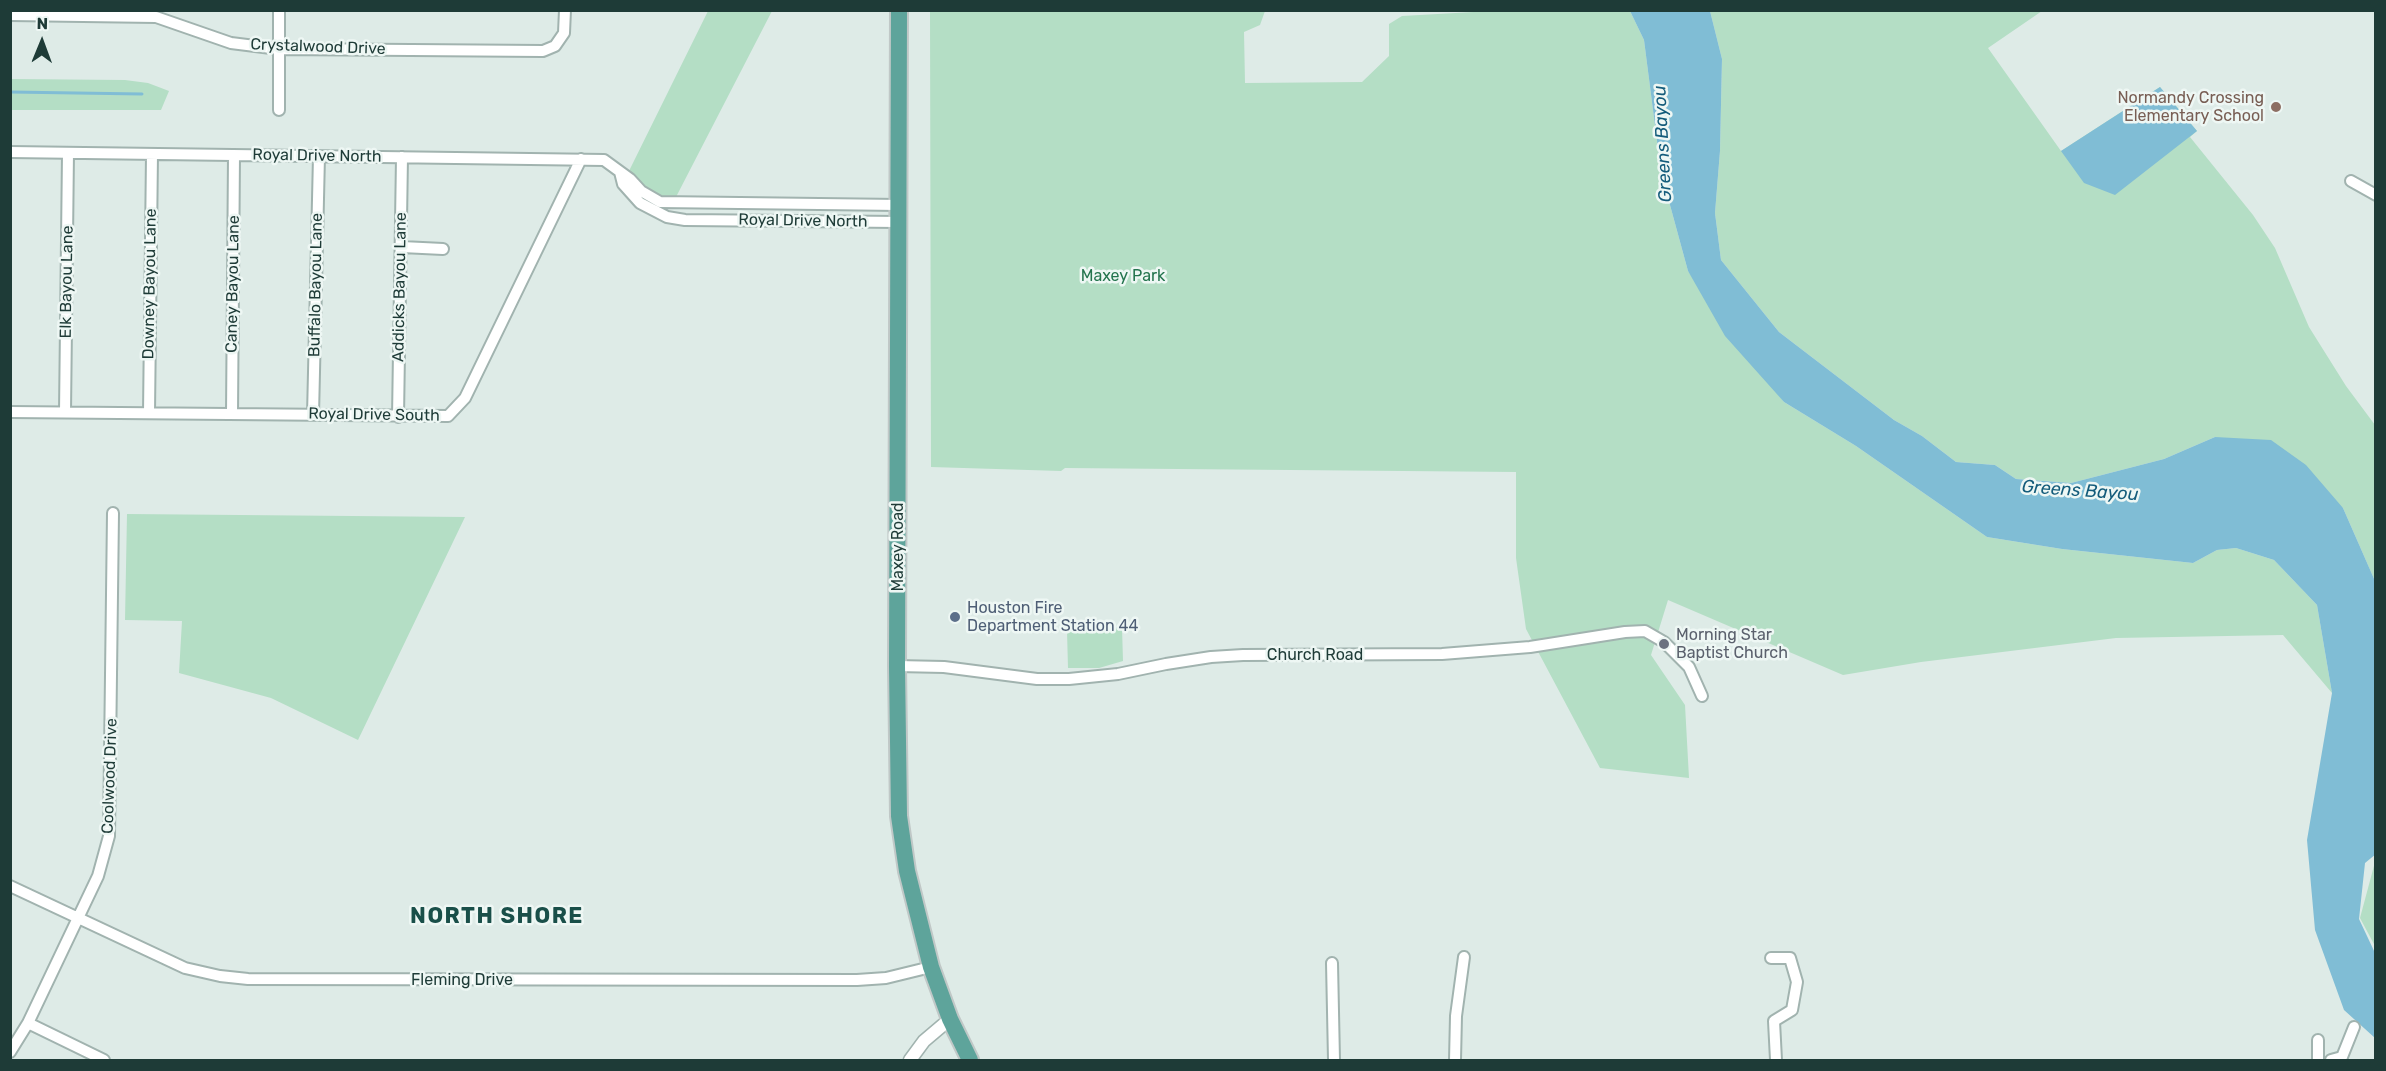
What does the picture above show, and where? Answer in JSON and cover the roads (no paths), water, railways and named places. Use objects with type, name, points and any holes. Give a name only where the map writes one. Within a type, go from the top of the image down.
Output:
[{"type":"main road","name":"Maxey Road","points":[[899,10],[897,666],[899,816],[907,871],[931,967],[950,1019],[970,1060]]},
{"type":"street","points":[[279,10],[279,110]]},
{"type":"street","name":"Crystalwood Drive","points":[[10,15],[35,13],[156,14],[231,43],[279,49],[543,51],[555,46],[564,33],[565,10]]},
{"type":"street","name":"Royal Drive North","points":[[10,152],[604,160],[650,198],[660,202],[786,204],[899,214]]},
{"type":"street","name":"Elk Bayou Lane","points":[[65,412],[68,153]]},
{"type":"street","name":"Downey Bayou Lane","points":[[149,413],[152,154]]},
{"type":"street","name":"Caney Bayou Lane","points":[[232,414],[234,155]]},
{"type":"street","name":"Buffalo Bayou Lane","points":[[313,415],[319,156]]},
{"type":"street","name":"Addicks Bayou Lane","points":[[398,417],[402,157]]},
{"type":"street","name":"Royal Drive South","points":[[10,412],[448,416],[465,398],[581,159]]},
{"type":"street","name":"Royal Drive North","points":[[620,172],[623,184],[640,203],[667,217],[685,220],[786,220],[899,214]]},
{"type":"street","points":[[2351,181],[2376,195]]},
{"type":"street","points":[[786,204],[786,220]]},
{"type":"street","points":[[402,247],[443,249]]},
{"type":"street","name":"Coolwood Drive","points":[[10,1052],[28,1023],[98,876],[109,836],[113,513]]},
{"type":"street","name":"Church Road","points":[[897,666],[944,667],[1037,679],[1069,680],[1118,674],[1211,657],[1442,654],[1530,647],[1624,632],[1645,631],[1664,642],[1689,667],[1702,696]]},
{"type":"street","name":"Fleming Drive","points":[[10,886],[185,968],[220,976],[248,979],[856,980],[886,978],[931,967]]},
{"type":"street","points":[[1455,1060],[1456,1017],[1464,957]]},
{"type":"street","points":[[1771,958],[1790,958],[1797,982],[1792,1010],[1774,1021],[1776,1060]]},
{"type":"street","points":[[1332,963],[1334,1060]]},
{"type":"street","points":[[910,1060],[924,1041],[950,1019]]},
{"type":"street","points":[[28,1023],[104,1060]]},
{"type":"street","points":[[2331,1060],[2342,1057],[2354,1027]]},
{"type":"street","points":[[2318,1040],[2318,1060]]},
{"type":"water","name":"Greens Bayou","points":[[1630,11],[1710,11],[1722,59],[1720,151],[1715,213],[1721,260],[1779,332],[1894,420],[1922,436],[1956,462],[1995,465],[2016,479],[2071,483],[2164,459],[2215,437],[2271,440],[2306,465],[2343,508],[2375,581],[2376,854],[2365,863],[2359,919],[2375,953],[2375,1038],[2344,1010],[2315,930],[2307,840],[2332,693],[2317,605],[2274,560],[2236,548],[2217,550],[2193,563],[2062,549],[1987,537],[1856,446],[1784,402],[1725,336],[1688,271],[1661,172],[1644,40]]},
{"type":"water","points":[[2160,87],[2197,131],[2115,195],[2084,183],[2061,151]]},
{"type":"waterway","points":[[10,92],[142,94]]},
{"type":"place","name":"Normandy Crossing Elementary School","points":[[2276,107]]},
{"type":"place","name":"Houston Fire Department Station 44","points":[[955,617]]},
{"type":"place","name":"Morning Star Baptist Church","points":[[1664,644]]},
{"type":"district","name":"NORTH SHORE","points":[[497,917]]},
{"type":"park label","name":"Maxey Park","points":[[1123,276]]}]
